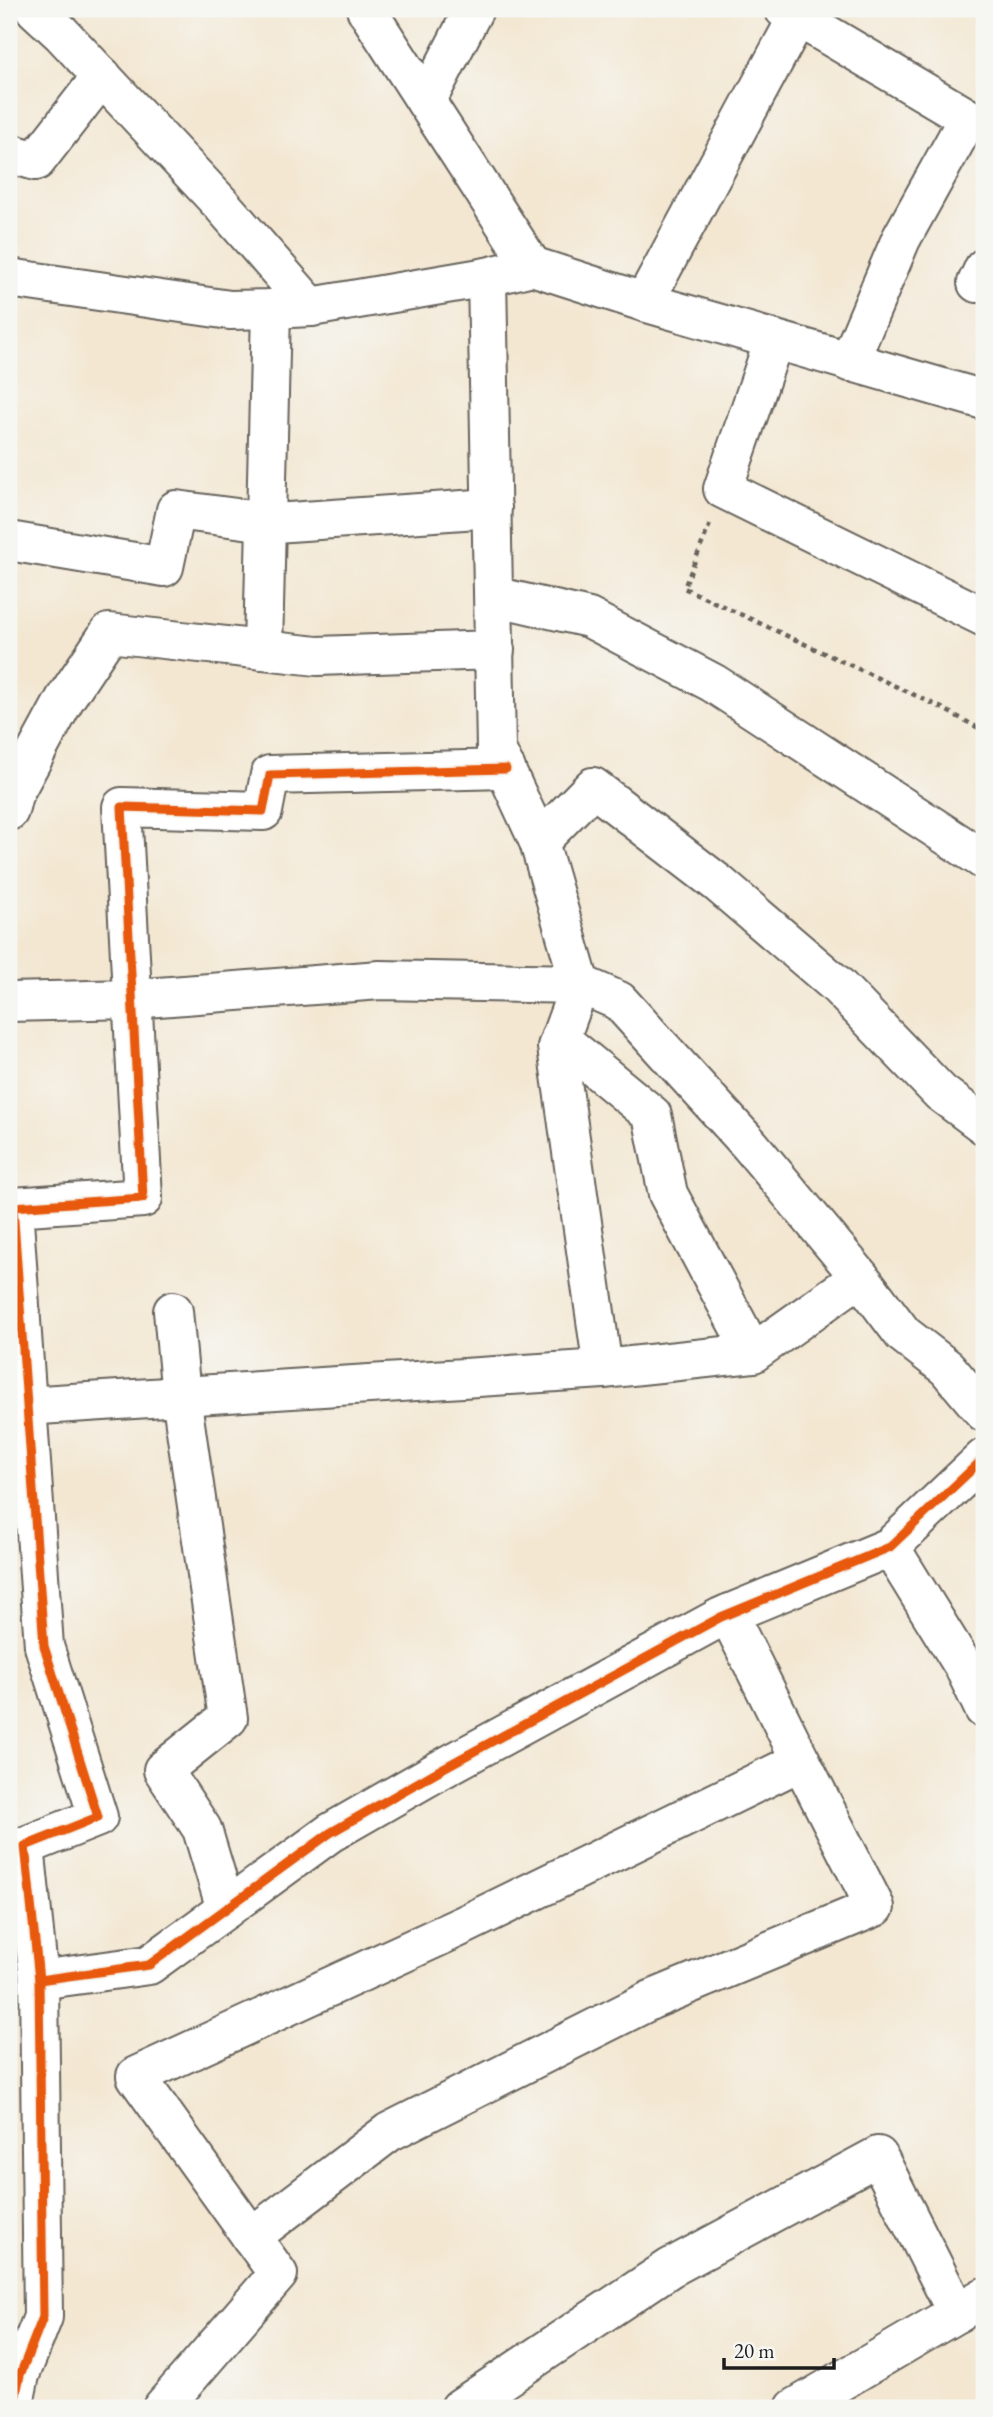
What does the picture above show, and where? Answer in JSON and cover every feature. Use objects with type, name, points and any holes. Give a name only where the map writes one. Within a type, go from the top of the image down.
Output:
[{"type":"street","points":[[35,9],[61,33],[221,204],[311,307]]},
{"type":"street","points":[[366,9],[532,266]]},
{"type":"street","points":[[426,102],[474,9]]},
{"type":"street","points":[[644,302],[795,11],[968,118],[901,239],[849,362]]},
{"type":"street","points":[[9,153],[36,161],[102,76]]},
{"type":"street","points":[[9,278],[230,310],[311,307],[487,277],[532,266],[644,302],[984,400]]},
{"type":"street","points":[[487,277],[496,749],[539,842],[580,985],[557,1047],[603,1369]]},
{"type":"street","points":[[263,650],[271,309]]},
{"type":"street","points":[[774,340],[723,489],[984,617]]},
{"type":"street","points":[[9,541],[164,568],[176,510],[268,522],[492,508]]},
{"type":"street","points":[[494,596],[589,618],[713,683],[984,860]]},
{"type":"street","points":[[9,811],[13,794],[65,699],[109,633],[317,656],[495,650]]},
{"type":"street","points":[[13,2408],[20,2375],[43,2318],[39,1980],[25,1846],[98,1817],[44,1646],[18,1406],[13,1207],[143,1198],[122,807],[263,811],[270,775],[506,769]]},
{"type":"street","points":[[539,842],[593,787],[719,884],[837,985],[941,1093],[984,1125]]},
{"type":"street","points":[[9,1002],[132,999],[380,980],[580,985],[619,1001],[750,1145],[860,1277],[903,1335],[947,1368],[984,1412]]},
{"type":"street","points":[[560,1039],[652,1115],[668,1194],[753,1353]]},
{"type":"street","points":[[18,1406],[603,1369],[753,1353],[860,1277]]},
{"type":"street","points":[[173,1311],[181,1396],[228,1718],[163,1770],[202,1829],[226,1909]]},
{"type":"street","points":[[39,1980],[149,1965],[330,1833],[438,1771],[728,1614],[890,1546],[984,1458]]},
{"type":"street","points":[[890,1546],[964,1667],[984,1709]]},
{"type":"street","points":[[251,2237],[389,2132],[651,2000],[875,1907],[728,1614]]},
{"type":"street","points":[[162,2408],[278,2274],[136,2076],[466,1924],[801,1761]]},
{"type":"street","points":[[460,2408],[670,2268],[878,2156],[970,2305],[795,2408]]},
{"type":"path","points":[[723,489],[684,588],[938,706],[984,731]]},
{"type":"cycle path","points":[[39,1980],[25,1846],[98,1817],[44,1646],[13,1207],[143,1198],[122,807],[263,811],[270,775],[506,769]]},
{"type":"cycle path","points":[[13,2408],[20,2375],[43,2317],[39,1980],[149,1965],[330,1833],[438,1771],[721,1617],[890,1547],[984,1458]]}]
